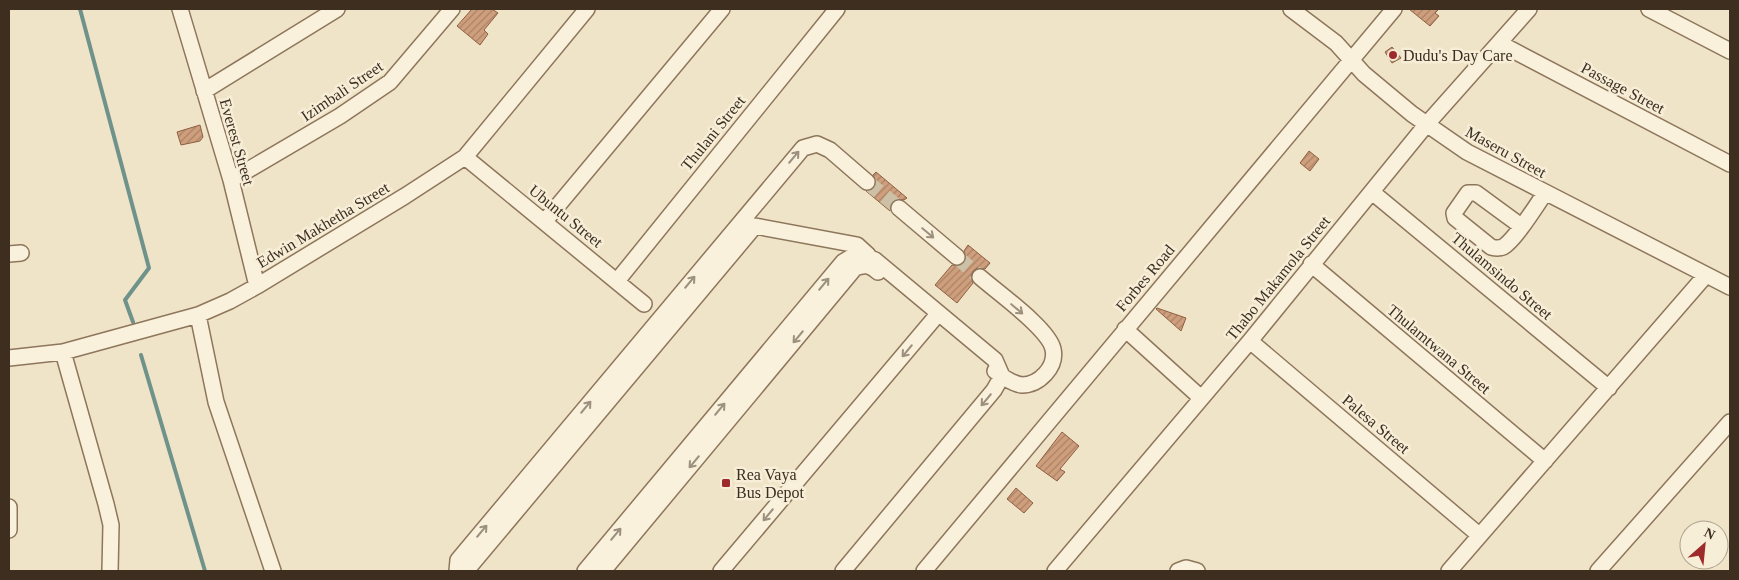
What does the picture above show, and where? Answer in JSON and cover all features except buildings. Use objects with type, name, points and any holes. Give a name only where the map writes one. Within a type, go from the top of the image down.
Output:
[{"type":"street","name":"Everest Street","points":[[180,9],[231,180],[257,286]]},
{"type":"street","points":[[204,91],[337,9]]},
{"type":"street","name":"Izimbali Street","points":[[231,180],[340,116],[390,82],[411,60],[452,9]]},
{"type":"street","name":"Edwin Makhetha Street","points":[[9,358],[63,352],[198,315],[230,302],[257,286],[405,196],[465,156],[587,9]]},
{"type":"street","points":[[544,221],[722,9]]},
{"type":"street","name":"Thulani Street","points":[[617,281],[837,9]]},
{"type":"street","name":"Maseru Street","points":[[1291,9],[1336,43],[1364,74],[1426,125],[1466,152],[1730,287]]},
{"type":"street","name":"Forbes Road","points":[[924,571],[1394,9]]},
{"type":"street","name":"Thabo Makamola Street","points":[[1055,571],[1250,340],[1426,125],[1529,9]]},
{"type":"street","points":[[1649,9],[1730,51]]},
{"type":"street","name":"Passage Street","points":[[1499,43],[1730,164]]},
{"type":"street","points":[[457,571],[458,560],[802,148],[817,144],[830,150],[867,182]]},
{"type":"street","name":"Ubuntu Street","points":[[465,156],[644,304]]},
{"type":"street","name":"Thulamsindo Street","points":[[1372,192],[1609,388]]},
{"type":"street","points":[[1522,226],[1545,194]]},
{"type":"street","points":[[899,208],[956,258]]},
{"type":"street","points":[[466,571],[755,226],[857,245],[936,317]]},
{"type":"street","points":[[584,571],[843,262],[858,253],[874,260]]},
{"type":"street","name":"Thulamtwana Street","points":[[1311,264],[1545,461]]},
{"type":"street","points":[[603,571],[855,268],[863,265],[872,267],[995,360],[1002,376],[1021,385],[1038,381],[1050,368],[1054,350],[1044,332],[980,277]]},
{"type":"street","points":[[1449,571],[1706,275]]},
{"type":"street","points":[[198,315],[216,402],[274,571]]},
{"type":"street","points":[[721,571],[936,317]]},
{"type":"street","points":[[1125,329],[1200,397]]},
{"type":"street","name":"Palesa Street","points":[[1250,340],[1479,535]]},
{"type":"street","points":[[63,352],[108,511],[111,525],[110,571]]},
{"type":"street","points":[[842,571],[994,390],[1002,376]]},
{"type":"street","points":[[1598,571],[1730,422]]},
{"type":"street","points":[[9,508],[9,530]]},
{"type":"street","points":[[1178,571],[1186,568],[1197,571]]},
{"type":"waterway","points":[[80,9],[149,268],[125,300],[133,322]]},
{"type":"waterway","points":[[141,355],[205,571]]},
{"type":"tunnel","points":[[867,182],[899,208]]},
{"type":"tunnel","points":[[957,257],[980,277]]},
{"type":"place","name":"Dudu's Day Care","points":[[1393,55]]},
{"type":"place","name":"Rea Vaya Bus Depot","points":[[726,483]]}]
